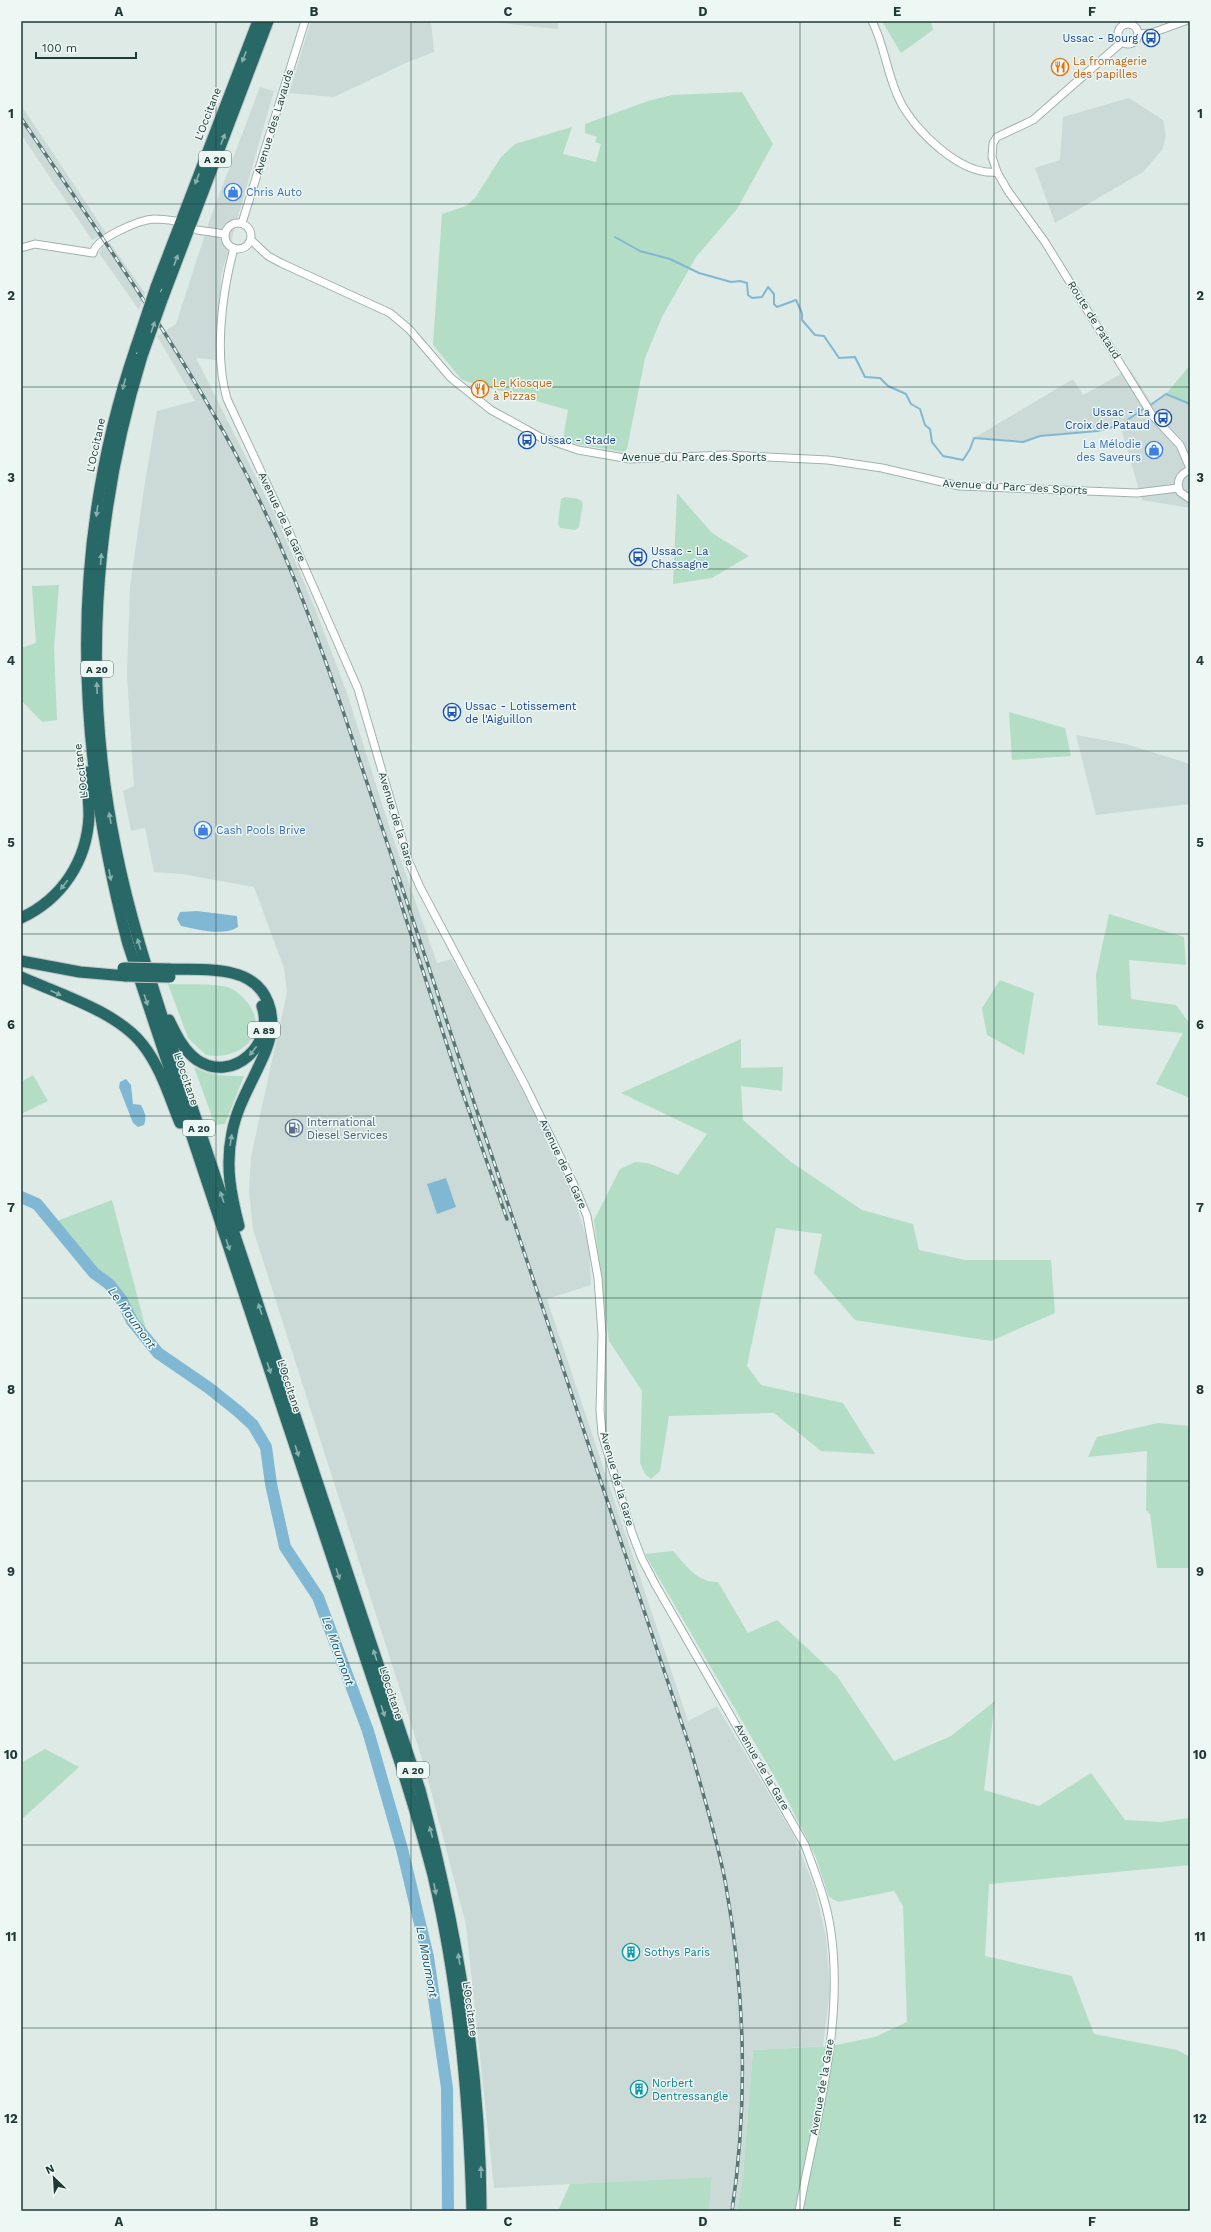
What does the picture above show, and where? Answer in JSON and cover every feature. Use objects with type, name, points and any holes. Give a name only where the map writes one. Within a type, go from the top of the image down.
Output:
[{"type":"highway","name":"L'Occitane","points":[[258,21],[156,288],[118,407],[96,515],[90,572],[86,642],[89,726],[99,812],[112,885],[126,937],[399,1759],[433,1876],[448,1953],[465,2076],[470,2142],[472,2211]]},
{"type":"highway","name":"L'Occitane","points":[[268,21],[142,356],[120,440],[106,512],[98,595],[97,680],[102,758],[115,848],[137,936],[404,1743],[432,1837],[456,1940],[470,2032],[478,2120],[481,2211]]},
{"type":"highway","points":[[21,918],[44,906],[63,887],[76,868],[84,848],[89,816],[89,726]]},
{"type":"highway","points":[[21,954],[124,972]]},
{"type":"highway","points":[[21,961],[80,972],[169,973]]},
{"type":"highway","name":"A 89","points":[[151,981],[173,1028],[185,1048],[197,1059],[208,1066],[225,1066],[244,1060],[253,1052],[264,1034],[265,1019],[262,1005],[253,993],[236,982],[217,978],[169,973]]},
{"type":"highway","name":"A 89","points":[[169,973],[233,973],[254,984],[264,995],[270,1005],[273,1020],[270,1037],[235,1121],[229,1149],[229,1178],[248,1274]]},
{"type":"highway","points":[[21,977],[113,1020],[128,1030],[142,1044],[162,1077],[216,1208]]},
{"type":"street","name":"Avenue des Lavauds","points":[[242,223],[304,21]]},
{"type":"street","points":[[872,21],[878,32],[900,102],[935,145],[949,157],[961,164],[985,172],[996,172],[992,149],[996,137],[1033,120],[1122,42],[1131,43],[1136,40],[1138,34],[1137,28],[1132,25],[1123,26],[1118,34],[1122,42]]},
{"type":"street","points":[[1138,34],[1152,33],[1185,21]]},
{"type":"street","name":"Route de Pataud","points":[[996,172],[1049,248],[1157,421],[1185,453],[1190,469]]},
{"type":"street","points":[[21,248],[35,244],[93,253],[96,245],[103,239],[136,224],[153,219],[176,221]]},
{"type":"street","points":[[242,223],[249,228],[251,240],[242,248],[234,248],[228,243],[225,234],[231,225],[242,223]]},
{"type":"street","points":[[197,230],[225,234]]},
{"type":"street","name":"Avenue du Parc des Sports","points":[[251,240],[268,256],[281,263],[390,313],[409,329],[450,378],[491,410],[549,441],[578,450],[630,458],[726,455],[828,460],[870,466],[959,486],[1137,493],[1178,488]]},
{"type":"street","name":"Avenue de la Gare","points":[[234,248],[227,274],[223,315],[222,380],[227,399],[287,526],[358,690],[408,860],[420,887],[525,1085],[575,1187],[587,1216],[598,1278],[602,1334],[600,1410],[602,1434],[632,1532],[642,1559],[655,1584],[805,1845],[818,1880],[831,1930],[835,1998],[828,2061],[799,2211]]},
{"type":"street","points":[[1190,469],[1179,478],[1178,488],[1183,496],[1190,499]]},
{"type":"shaded area","points":[[311,21],[434,21],[431,22],[434,52],[408,62],[334,97],[289,93]]},
{"type":"shaded area","points":[[482,21],[558,21],[558,29]]},
{"type":"shaded area","points":[[260,87],[274,91],[221,276],[216,360],[196,358],[277,519],[314,606],[346,690],[390,829],[437,963],[452,959],[512,1069],[574,1197],[589,1246],[591,1285],[547,1299],[688,1721],[717,1706],[794,1836],[815,1889],[826,1937],[830,1990],[823,2046],[753,2050],[743,2175],[737,2211],[709,2211],[712,2177],[494,2188],[466,1925],[425,1768],[253,1229],[249,1192],[251,1157],[287,992],[284,968],[254,887],[182,874],[154,872],[145,828],[131,831],[123,791],[134,786],[127,675],[130,587],[144,488],[157,411],[195,401],[157,336],[176,324],[210,219]]},
{"type":"shaded area","points":[[1129,98],[1163,120],[1166,136],[1162,150],[1143,172],[1055,223],[1035,168],[1060,160],[1063,117]]},
{"type":"shaded area","points":[[21,105],[106,233],[92,240],[21,134]]},
{"type":"shaded area","points":[[110,243],[145,293],[139,310],[99,253],[102,248]]},
{"type":"shaded area","points":[[1130,369],[1152,404],[1166,394],[1190,404],[1190,508],[1142,500],[1120,425],[1098,431],[1040,436],[1023,442],[974,438],[1073,379],[1083,395]]},
{"type":"shaded area","points":[[1076,735],[1126,744],[1190,764],[1190,804],[1096,815]]},
{"type":"green space","points":[[882,21],[931,21],[933,30],[901,53]]},
{"type":"green space","points":[[742,92],[773,144],[737,209],[696,257],[662,317],[645,358],[627,449],[624,452],[577,444],[563,439],[568,410],[462,380],[433,345],[442,214],[466,206],[475,198],[501,157],[515,144],[572,127],[563,154],[596,162],[601,144],[595,142],[597,137],[585,133],[585,124],[648,101],[672,95]]},
{"type":"green space","points":[[1190,365],[1190,404],[1166,394]]},
{"type":"green space","points":[[677,493],[712,533],[749,556],[712,578],[673,584]]},
{"type":"green space","points":[[565,497],[579,499],[583,503],[579,527],[575,530],[560,528],[558,524],[561,499]]},
{"type":"green space","points":[[59,585],[54,648],[57,720],[42,722],[21,700],[21,648],[36,643],[32,586]]},
{"type":"green space","points":[[1009,712],[1065,728],[1071,756],[1012,760]]},
{"type":"green space","points":[[1109,914],[1184,937],[1186,965],[1129,960],[1131,999],[1176,1005],[1190,1024],[1190,1098],[1156,1084],[1183,1033],[1098,1025],[1096,975]]},
{"type":"green space","points":[[1000,980],[1034,993],[1024,1055],[987,1035],[982,1008]]},
{"type":"green space","points":[[168,984],[213,985],[227,987],[236,991],[247,1002],[254,1014],[256,1025],[254,1034],[249,1043],[230,1054],[219,1056],[206,1055],[188,1038]]},
{"type":"green space","points":[[741,1039],[741,1068],[783,1067],[782,1091],[741,1086],[743,1120],[791,1162],[862,1210],[913,1224],[919,1250],[965,1260],[1051,1260],[1055,1313],[991,1341],[855,1320],[814,1273],[822,1234],[776,1228],[747,1366],[761,1385],[843,1403],[875,1454],[821,1451],[774,1413],[669,1416],[660,1471],[651,1479],[645,1474],[640,1463],[642,1391],[609,1341],[594,1220],[620,1169],[635,1162],[648,1163],[678,1175],[707,1134],[621,1093]]},
{"type":"green space","points":[[194,1067],[212,1074],[224,1076],[244,1076],[225,1124],[215,1125]]},
{"type":"green space","points":[[33,1075],[48,1101],[21,1114],[21,1082]]},
{"type":"green space","points":[[112,1200],[148,1337],[57,1221]]},
{"type":"green space","points":[[1158,1423],[1190,1426],[1190,1568],[1157,1568],[1150,1514],[1146,1510],[1147,1451],[1088,1457],[1097,1437]]},
{"type":"green space","points":[[673,1551],[692,1572],[704,1580],[718,1582],[748,1633],[777,1620],[837,1676],[894,1761],[951,1736],[995,1701],[984,1790],[1039,1806],[1091,1773],[1125,1820],[1160,1822],[1190,1818],[1190,1865],[989,1884],[985,1956],[1072,1976],[1094,2034],[1177,2050],[1190,2057],[1190,2211],[737,2211],[743,2175],[753,2050],[831,2046],[875,2037],[907,2022],[903,1906],[894,1891],[838,1902],[829,1897],[815,1855],[785,1795],[645,1554]]},
{"type":"green space","points":[[45,1749],[79,1767],[21,1820],[21,1763]]},
{"type":"green space","points":[[712,2177],[709,2211],[558,2211],[570,2184]]},
{"type":"water","points":[[197,911],[237,916],[238,927],[232,930],[218,932],[181,926],[177,919],[180,912]]},
{"type":"water","points":[[126,1079],[131,1085],[133,1104],[141,1105],[144,1110],[144,1125],[138,1127],[133,1123],[119,1087],[120,1082]]},
{"type":"water","points":[[446,1178],[456,1207],[437,1214],[427,1184]]},
{"type":"waterway","points":[[615,237],[640,251],[670,259],[699,273],[731,282],[740,281],[747,283],[748,295],[752,298],[762,297],[768,287],[774,294],[774,304],[777,307],[796,300],[802,313],[802,320],[815,335],[824,336],[839,358],[855,357],[865,377],[880,378],[888,386],[906,394],[911,404],[920,409],[925,425],[930,429],[932,442],[943,456],[963,460],[970,449],[974,438],[1023,442],[1040,436],[1098,431],[1120,425],[1145,408]]},
{"type":"waterway","points":[[1149,406],[1166,394],[1190,404]]},
{"type":"waterway","name":"Le Maumont","points":[[21,1197],[37,1204],[94,1273],[109,1284],[121,1299],[132,1321],[158,1353],[209,1388],[239,1412],[253,1425],[266,1447],[271,1484],[285,1547],[318,1597],[368,1731],[402,1849],[428,1957],[447,2088],[448,2211]]},
{"type":"railway","points":[[21,118],[108,246],[164,332],[242,466],[285,556],[321,648],[343,711],[692,1754],[715,1836],[723,1869],[732,1926],[737,1967],[742,2048],[740,2130],[732,2211]]},
{"type":"railway","points":[[393,879],[461,1088],[507,1219]]},
{"type":"place","name":"Ussac - Bourg","points":[[1151,38]]},
{"type":"place","name":"La fromagerie des papilles","points":[[1060,67]]},
{"type":"place","name":"Chris Auto","points":[[233,192]]},
{"type":"place","name":"Le Kiosque à Pizzas","points":[[480,389]]},
{"type":"place","name":"Ussac - La Croix de Pataud","points":[[1163,418]]},
{"type":"place","name":"Ussac - Stade","points":[[527,440]]},
{"type":"place","name":"La Mélodie des Saveurs","points":[[1154,450]]},
{"type":"place","name":"Ussac - La Chassagne","points":[[638,557]]},
{"type":"place","name":"Ussac - Lotissement de l'Aiguillon","points":[[452,712]]},
{"type":"place","name":"Cash Pools Brive","points":[[203,830]]},
{"type":"place","name":"International Diesel Services","points":[[294,1128]]},
{"type":"place","name":"Sothys Paris","points":[[631,1952]]},
{"type":"place","name":"Norbert Dentressangle","points":[[639,2089]]}]
